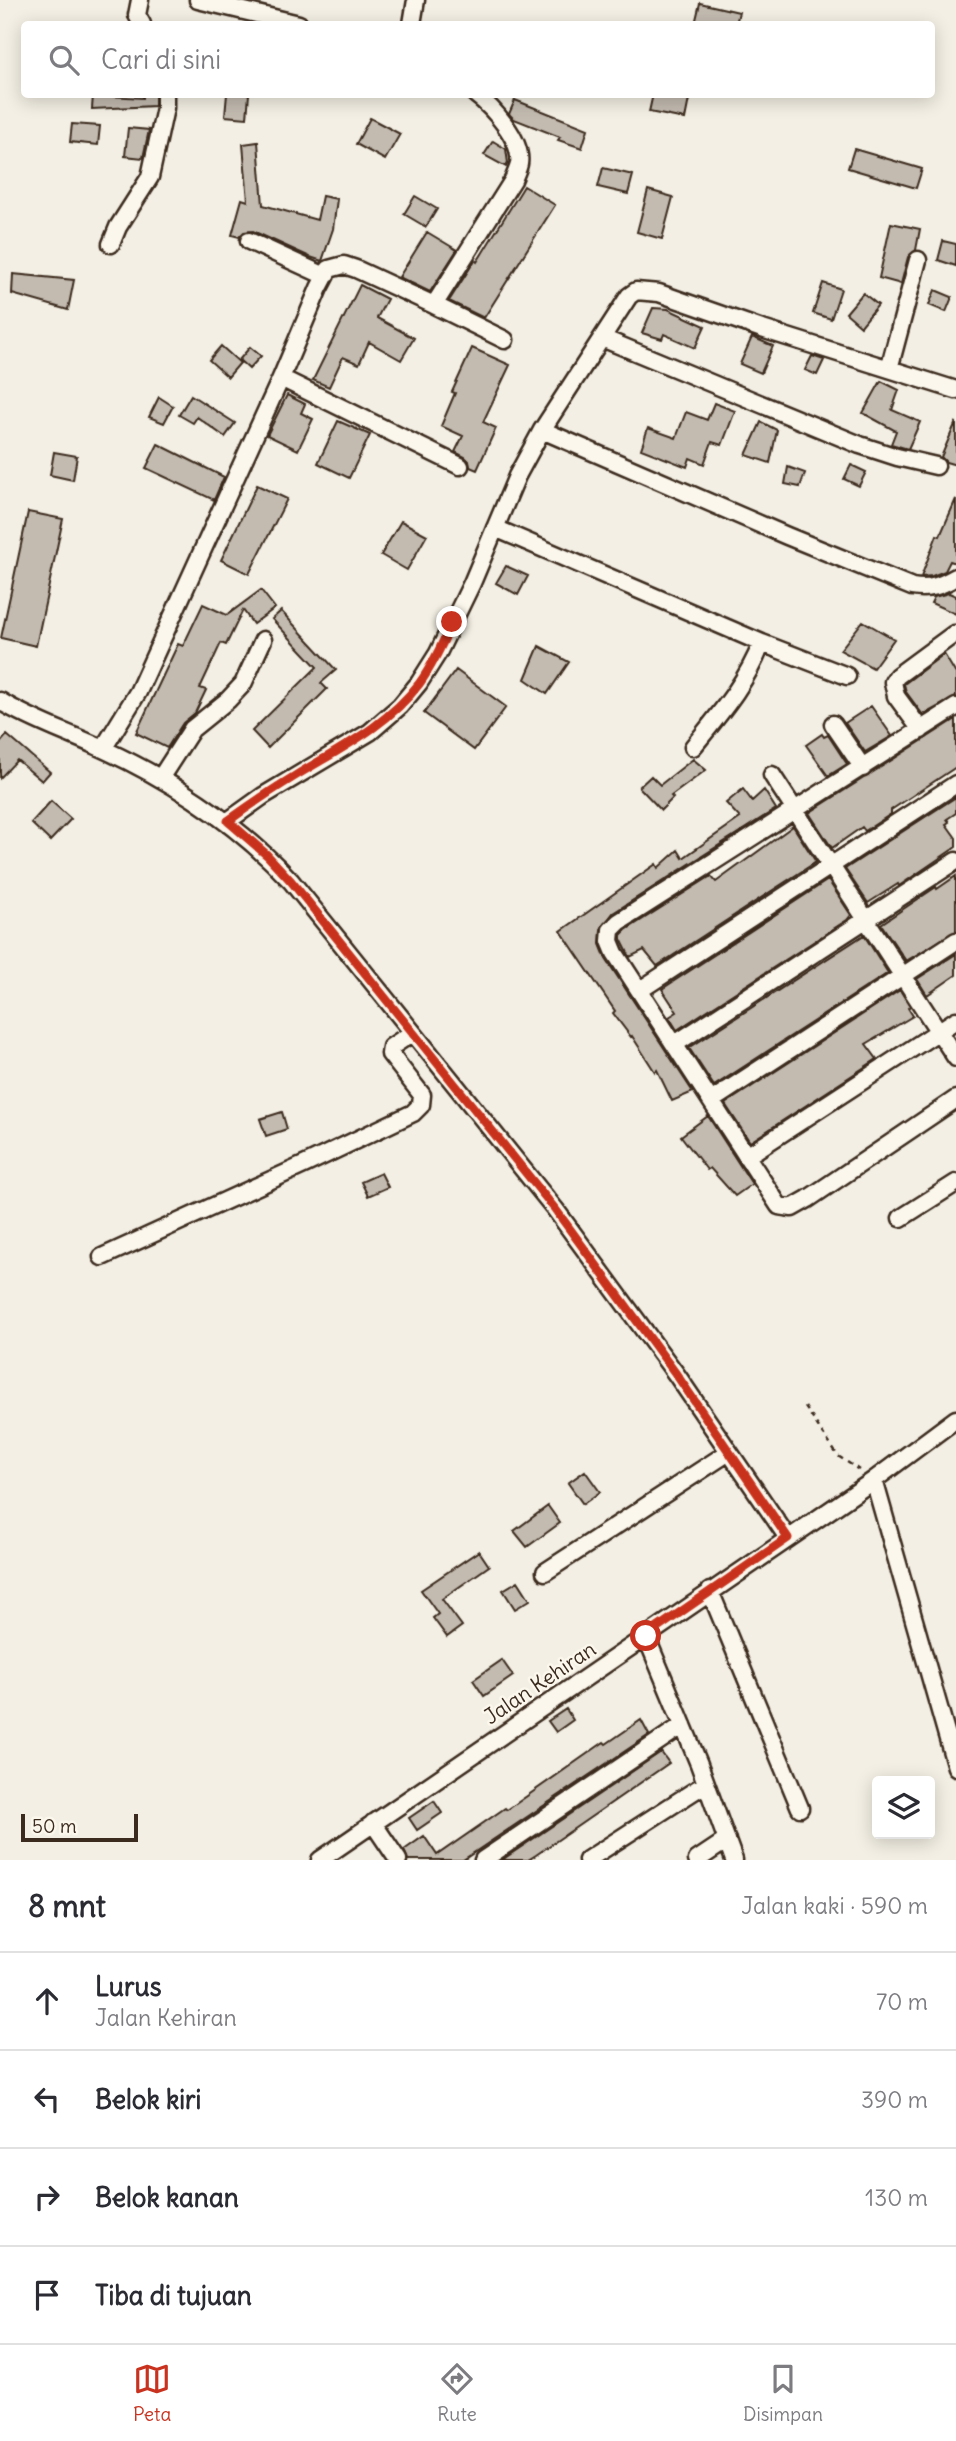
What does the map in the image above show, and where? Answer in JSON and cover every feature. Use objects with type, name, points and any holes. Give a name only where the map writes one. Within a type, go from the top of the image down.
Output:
[{"type":"street","points":[[140,0],[137,15],[140,21]]},
{"type":"street","points":[[198,0],[286,21]]},
{"type":"street","points":[[412,21],[416,0]]},
{"type":"street","points":[[111,244],[118,227],[150,177],[165,98]]},
{"type":"street","points":[[434,305],[513,180],[519,164],[516,145],[503,122],[480,98]]},
{"type":"street","points":[[249,241],[325,276]]},
{"type":"street","points":[[888,369],[918,260]]},
{"type":"street","points":[[109,740],[138,692],[330,269],[344,265],[505,340]]},
{"type":"street","points":[[228,821],[262,796],[370,732],[400,706],[419,683],[438,653],[517,476],[542,430],[629,296],[636,291],[648,290],[956,390]]},
{"type":"street","points":[[602,338],[860,445],[936,466]]},
{"type":"street","points":[[281,378],[460,466]]},
{"type":"street","points":[[542,430],[912,587],[926,589],[940,586],[956,577]]},
{"type":"street","points":[[495,528],[762,643],[847,676]]},
{"type":"street","points":[[920,730],[896,696],[893,682],[897,676],[955,635]]},
{"type":"street","points":[[167,768],[192,729],[237,693],[263,640]]},
{"type":"street","points":[[693,747],[751,670],[762,643]]},
{"type":"street","points":[[0,701],[109,740],[167,768],[191,795],[228,821],[267,855],[291,881],[555,1209],[649,1335],[788,1538]]},
{"type":"street","points":[[956,707],[619,922],[611,930],[610,941],[615,953],[779,1206],[792,1208],[956,1099]]},
{"type":"street","points":[[833,724],[863,768]]},
{"type":"street","points":[[772,775],[956,1058]]},
{"type":"street","points":[[640,990],[956,784]]},
{"type":"street","points":[[675,1044],[956,861]]},
{"type":"street","points":[[711,1101],[956,941]]},
{"type":"street","points":[[747,1156],[956,1020]]},
{"type":"street","points":[[102,1256],[413,1113],[421,1105],[422,1095],[390,1054],[391,1047],[412,1033]]},
{"type":"street","points":[[901,1218],[956,1183]]},
{"type":"street","name":"Jalan Kehiran","points":[[320,1860],[339,1854],[373,1823],[874,1480],[956,1419]]},
{"type":"street","points":[[545,1572],[729,1452]]},
{"type":"street","points":[[874,1480],[956,1767]]},
{"type":"street","points":[[710,1591],[800,1808]]},
{"type":"street","points":[[646,1636],[734,1860]]},
{"type":"street","points":[[484,1860],[683,1725]]},
{"type":"street","points":[[587,1860],[705,1784]]},
{"type":"street","points":[[373,1823],[398,1860]]},
{"type":"street","points":[[697,1860],[726,1840]]},
{"type":"path","points":[[805,1407],[838,1456],[874,1480]]},
{"type":"building","points":[[700,3],[739,12],[737,21],[696,21]]},
{"type":"building","points":[[93,98],[155,98],[155,106],[92,109]]},
{"type":"building","points":[[227,98],[249,98],[247,118],[225,116]]},
{"type":"building","points":[[652,98],[689,98],[685,119],[649,112]]},
{"type":"building","points":[[515,100],[588,129],[582,148],[514,119],[509,114]]},
{"type":"building","points":[[370,118],[400,134],[385,160],[356,144]]},
{"type":"building","points":[[72,124],[100,126],[98,145],[70,142]]},
{"type":"building","points":[[128,128],[149,130],[143,158],[125,156]]},
{"type":"building","points":[[493,141],[506,149],[506,167],[484,155]]},
{"type":"building","points":[[258,142],[263,205],[317,220],[322,196],[337,199],[333,229],[322,261],[253,231],[244,232],[239,237],[232,235],[242,199],[248,201],[243,144]]},
{"type":"building","points":[[854,149],[922,169],[916,188],[848,168]]},
{"type":"building","points":[[603,168],[633,175],[628,194],[598,187]]},
{"type":"building","points":[[524,186],[555,205],[484,318],[449,301],[475,260],[477,262]]},
{"type":"building","points":[[648,190],[673,197],[662,239],[637,232]]},
{"type":"building","points":[[415,196],[437,209],[426,227],[404,214]]},
{"type":"building","points":[[891,223],[920,229],[916,250],[908,257],[901,284],[879,278]]},
{"type":"building","points":[[427,232],[457,250],[430,292],[399,277]]},
{"type":"building","points":[[943,241],[956,244],[956,266],[938,260]]},
{"type":"building","points":[[13,274],[74,280],[68,310],[12,294]]},
{"type":"building","points":[[823,283],[841,289],[831,319],[813,313]]},
{"type":"building","points":[[360,285],[387,299],[377,318],[414,338],[401,360],[369,342],[359,364],[343,357],[329,387],[313,380]]},
{"type":"building","points":[[935,290],[952,297],[946,312],[929,305]]},
{"type":"building","points":[[863,293],[878,305],[861,326],[846,313]]},
{"type":"building","points":[[653,308],[668,309],[705,326],[695,348],[664,334],[662,339],[642,333]]},
{"type":"building","points":[[752,337],[773,346],[761,373],[740,364]]},
{"type":"building","points":[[221,346],[240,363],[228,377],[209,360]]},
{"type":"building","points":[[250,347],[261,356],[249,369],[239,360]]},
{"type":"building","points":[[472,348],[510,365],[483,422],[496,428],[477,470],[470,467],[465,457],[455,452],[463,436],[441,426],[455,393],[452,392]]},
{"type":"building","points":[[812,356],[824,360],[817,375],[805,370]]},
{"type":"building","points":[[881,381],[899,390],[892,410],[920,422],[908,449],[891,444],[896,431],[863,413]]},
{"type":"building","points":[[191,395],[235,423],[225,437],[197,417],[193,423],[179,415]]},
{"type":"building","points":[[287,395],[305,404],[301,413],[313,419],[298,450],[267,435]]},
{"type":"building","points":[[159,397],[173,406],[164,423],[149,417]]},
{"type":"building","points":[[714,403],[735,411],[722,445],[712,442],[704,464],[690,458],[687,467],[641,449],[648,428],[676,438],[686,412],[707,420]]},
{"type":"building","points":[[338,421],[370,435],[349,478],[318,463]]},
{"type":"building","points":[[761,422],[777,430],[770,463],[746,455]]},
{"type":"building","points":[[956,422],[956,465],[941,457]]},
{"type":"building","points":[[158,444],[224,477],[214,500],[146,468]]},
{"type":"building","points":[[54,452],[77,456],[73,480],[50,475]]},
{"type":"building","points":[[851,465],[866,472],[859,486],[844,479]]},
{"type":"building","points":[[788,467],[805,473],[800,487],[785,484]]},
{"type":"building","points":[[257,485],[287,499],[249,574],[221,560]]},
{"type":"building","points":[[956,499],[956,563],[950,561],[945,571],[921,577],[937,535],[940,536]]},
{"type":"building","points":[[28,512],[63,519],[36,646],[1,638]]},
{"type":"building","points":[[401,521],[427,535],[407,570],[381,555]]},
{"type":"building","points":[[506,566],[528,576],[518,595],[496,583]]},
{"type":"building","points":[[261,590],[275,608],[253,624],[243,610],[226,645],[221,643],[200,688],[206,690],[195,713],[183,723],[167,748],[136,733],[178,644],[183,646],[203,604],[227,615]]},
{"type":"building","points":[[949,593],[956,596],[956,614],[931,603],[934,597]]},
{"type":"building","points":[[281,611],[336,670],[321,683],[327,689],[268,748],[252,731],[317,667],[272,619]]},
{"type":"building","points":[[863,621],[894,639],[873,668],[840,650]]},
{"type":"building","points":[[539,646],[569,662],[547,694],[525,679]]},
{"type":"building","points":[[944,654],[956,674],[956,697],[923,715],[906,692],[904,684]]},
{"type":"building","points":[[456,670],[506,707],[474,750],[424,713]]},
{"type":"building","points":[[871,706],[892,736],[865,752],[845,723]]},
{"type":"building","points":[[956,719],[956,767],[891,810],[891,814],[865,831],[862,827],[832,848],[809,813]]},
{"type":"building","points":[[822,734],[824,737],[828,735],[847,764],[828,776],[806,745]]},
{"type":"building","points":[[7,735],[50,772],[42,781],[17,760],[0,778],[0,743]]},
{"type":"building","points":[[693,759],[706,770],[671,796],[673,798],[661,810],[639,787],[651,776],[660,785]]},
{"type":"building","points":[[743,789],[752,801],[764,790],[776,809],[613,913],[601,929],[600,944],[606,959],[693,1092],[672,1101],[657,1070],[655,1072],[632,1036],[613,1013],[615,1011],[561,931],[656,864],[658,868],[678,850],[683,858],[740,818],[726,803]]},
{"type":"building","points":[[956,797],[956,813],[947,819],[949,822],[946,824],[956,838],[956,847],[899,886],[898,884],[868,903],[845,869]]},
{"type":"building","points":[[51,801],[71,819],[50,841],[31,823]]},
{"type":"building","points":[[793,826],[816,862],[657,966],[644,950],[630,957],[621,939],[626,930],[711,876],[716,882]]},
{"type":"building","points":[[956,876],[956,931],[906,961],[881,924]]},
{"type":"building","points":[[828,880],[851,915],[847,920],[677,1030],[669,1017],[677,1012],[662,989]]},
{"type":"building","points":[[864,935],[888,973],[714,1086],[689,1048]]},
{"type":"building","points":[[956,954],[956,975],[927,995],[917,979]]},
{"type":"building","points":[[900,990],[913,1016],[866,1044],[877,1059],[750,1142],[725,1104]]},
{"type":"building","points":[[282,1112],[287,1129],[266,1136],[260,1119]]},
{"type":"building","points":[[708,1116],[752,1184],[735,1196],[710,1168],[707,1170],[681,1136]]},
{"type":"building","points":[[381,1173],[388,1187],[368,1196],[361,1182]]},
{"type":"building","points":[[585,1471],[600,1492],[583,1504],[568,1483]]},
{"type":"building","points":[[548,1506],[560,1523],[527,1547],[514,1531]]},
{"type":"building","points":[[479,1551],[489,1566],[442,1599],[462,1626],[447,1637],[433,1618],[438,1614],[421,1590]]},
{"type":"building","points":[[518,1581],[530,1600],[515,1609],[503,1590]]},
{"type":"building","points":[[502,1660],[513,1676],[484,1696],[473,1680]]},
{"type":"building","points":[[566,1709],[573,1720],[556,1732],[548,1721]]},
{"type":"building","points":[[641,1720],[649,1735],[463,1860],[408,1860],[404,1850],[424,1836],[437,1855]]},
{"type":"building","points":[[661,1752],[669,1763],[536,1855],[528,1860],[502,1860]]},
{"type":"building","points":[[434,1801],[442,1813],[417,1830],[409,1818]]},
{"type":"route","points":[[452,622],[438,653],[400,706],[370,732],[262,796],[228,821],[267,855],[291,881],[555,1209],[649,1335],[788,1538],[646,1636]]}]
